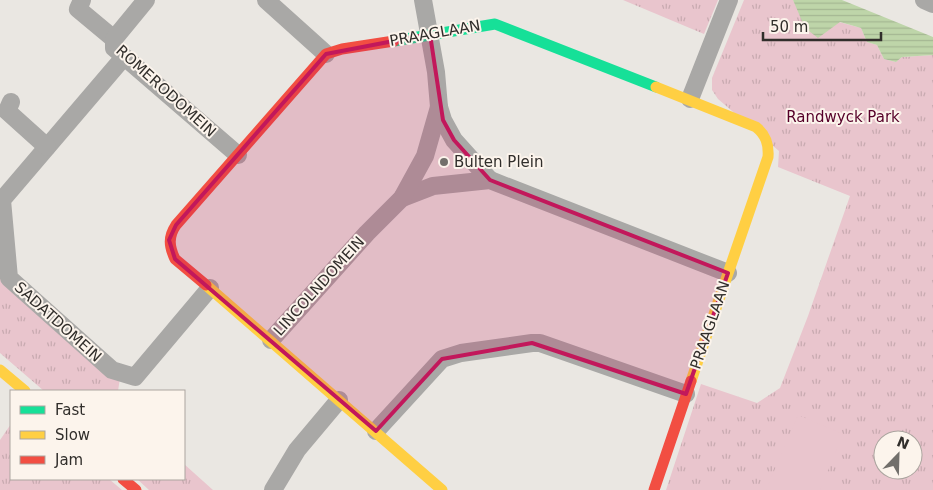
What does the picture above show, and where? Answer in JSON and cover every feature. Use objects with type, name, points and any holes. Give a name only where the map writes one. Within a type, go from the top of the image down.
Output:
[{"type":"street","points":[[82,0],[78,9],[114,39]]},
{"type":"street","name":"ROMERODOMEIN","points":[[146,0],[114,39],[114,48],[238,155]]},
{"type":"street","points":[[266,0],[326,54],[176,224],[169,240],[175,259],[271,340],[442,490]]},
{"type":"street","points":[[423,0],[430,34],[439,107],[454,140],[490,180],[728,273]]},
{"type":"street","points":[[690,99],[730,0]]},
{"type":"street","points":[[924,0],[933,4]]},
{"type":"street","name":"PRAAGLAAN","points":[[326,54],[342,48],[495,24],[690,99],[764,132],[768,140],[768,157],[654,490]]},
{"type":"street","name":"SADATDOMEIN","points":[[124,57],[1,200],[10,278],[112,370],[135,377],[210,288]]},
{"type":"street","points":[[11,102],[7,111],[47,147]]},
{"type":"street","points":[[402,198],[425,156],[439,107]]},
{"type":"street","points":[[402,198],[433,186],[490,180]]},
{"type":"street","name":"LINCOLNDOMEIN","points":[[271,340],[367,233],[402,198]]},
{"type":"street","points":[[376,431],[442,359],[461,353],[532,343],[550,347],[686,394]]},
{"type":"street","points":[[0,370],[24,390]]},
{"type":"street","points":[[273,490],[297,450],[339,400]]},
{"type":"street","points":[[124,480],[136,490]]},
{"type":"highlighted area","points":[[430,34],[443,120],[454,140],[490,180],[728,273],[686,394],[532,343],[442,359],[376,431],[175,259],[169,240],[176,225],[326,54]]},
{"type":"green space","points":[[623,0],[718,0],[704,34]]},
{"type":"green space","name":"Randwyck Park","points":[[744,0],[793,0],[799,11],[861,28],[867,42],[877,45],[884,59],[896,62],[902,57],[933,55],[933,490],[666,490],[701,384],[757,403],[780,388],[808,316],[850,196],[778,167],[779,151],[718,99],[712,90],[712,78]]},
{"type":"green space","points":[[0,248],[4,280],[120,378],[118,390],[43,390],[0,353]]},
{"type":"green space","points":[[798,415],[843,434],[820,490],[766,490]]},
{"type":"green space","points":[[10,425],[10,480],[110,480],[122,490],[0,490],[0,440]]},
{"type":"green space","points":[[185,465],[213,490],[149,490],[138,480],[185,480]]},
{"type":"shaded area","points":[[793,0],[842,0],[933,37],[933,55],[902,57],[896,62],[884,59],[877,45],[867,42],[861,28],[840,22],[818,38],[805,28]]},
{"type":"traffic: fast","points":[[394,41],[495,24],[656,87]]},
{"type":"traffic: slow","points":[[656,87],[756,127],[766,140],[768,148],[768,157],[691,381]]},
{"type":"traffic: slow","points":[[206,285],[442,490]]},
{"type":"traffic: slow","points":[[0,370],[24,390]]},
{"type":"traffic: jam","points":[[206,285],[175,259],[170,242],[176,225],[326,54],[342,49],[394,41]]},
{"type":"traffic: jam","points":[[654,490],[691,381]]},
{"type":"traffic: jam","points":[[124,480],[136,490]]},
{"type":"place","name":"Bulten Plein","points":[[444,162]]}]
